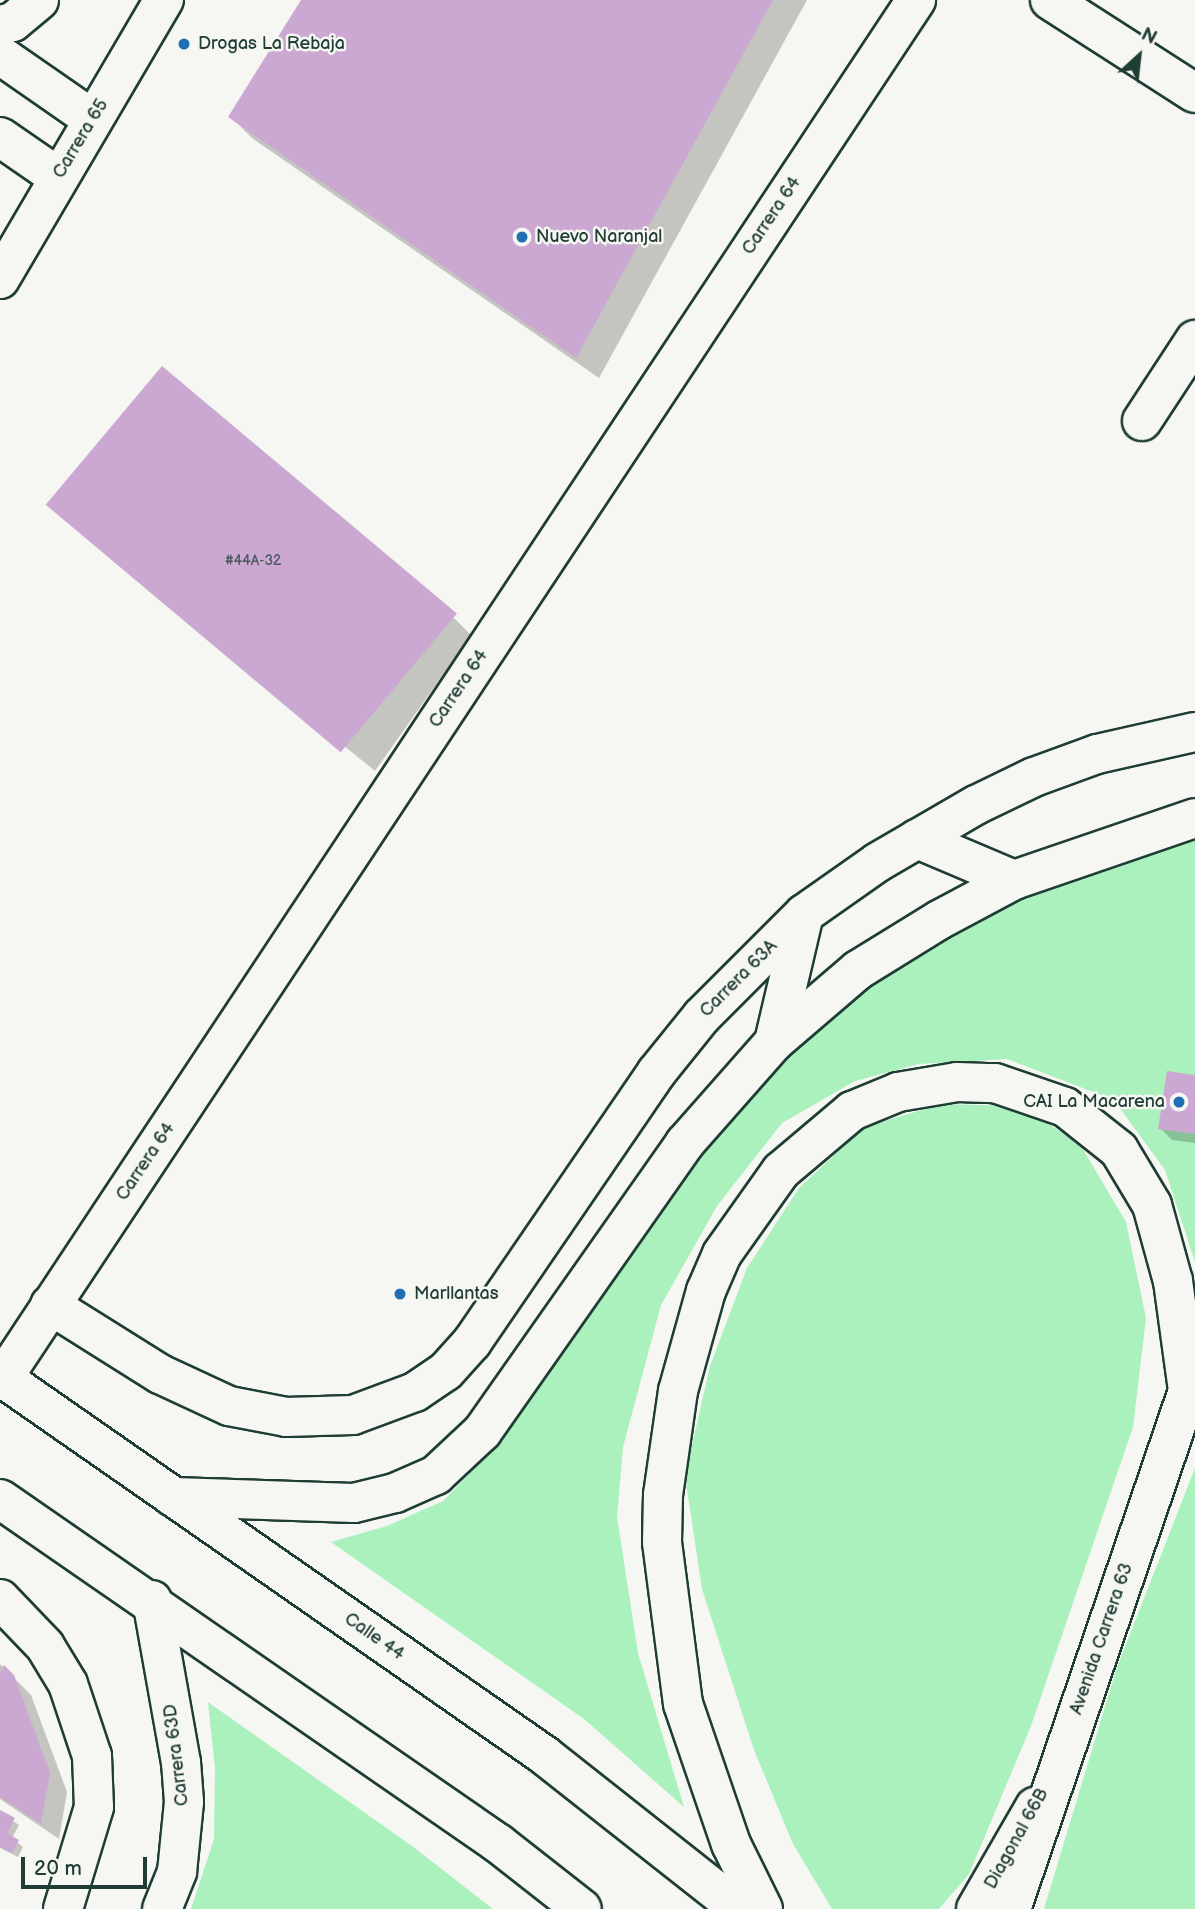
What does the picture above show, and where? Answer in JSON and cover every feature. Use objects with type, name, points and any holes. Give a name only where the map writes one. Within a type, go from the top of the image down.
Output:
[{"type":"main road","points":[[0,25],[13,22],[39,0]]},
{"type":"main road","name":"Carrera 65","points":[[0,279],[164,0]]},
{"type":"main road","name":"Carrera 64","points":[[1,1377],[916,0]]},
{"type":"main road","points":[[1050,0],[1195,93]]},
{"type":"main road","points":[[0,55],[92,120]]},
{"type":"main road","points":[[0,137],[58,177]]},
{"type":"main road","points":[[1142,421],[1195,340]]},
{"type":"main road","name":"Carrera 63A","points":[[50,1305],[160,1374],[229,1406],[286,1417],[353,1415],[415,1392],[446,1371],[472,1342],[656,1073],[702,1016],[804,914],[917,839],[1034,777],[1097,754],[1195,732]]},
{"type":"main road","points":[[173,1497],[354,1503],[394,1493],[436,1475],[482,1432],[685,1143],[774,1042],[858,970],[939,919],[1014,880],[1195,818]]},
{"type":"main road","points":[[917,839],[1014,880]]},
{"type":"main road","points":[[774,1042],[804,914]]},
{"type":"main road","points":[[763,1909],[731,1844],[683,1704],[662,1542],[663,1495],[678,1391],[706,1292],[722,1254],[781,1171],[852,1111],[898,1091],[957,1082],[995,1083],[1065,1107],[1119,1150],[1152,1205],[1173,1281],[1192,1381]]},
{"type":"main road","name":"Calle 44","points":[[1,1377],[544,1755],[738,1909]]},
{"type":"main road","name":"Avenida Carrera 63","points":[[1011,1909],[1057,1768],[1192,1381]]},
{"type":"main road","points":[[0,1499],[152,1600],[499,1844],[582,1909]]},
{"type":"main road","points":[[0,1599],[45,1646],[81,1714],[92,1756],[94,1807],[63,1909]]},
{"type":"main road","name":"Carrera 63D","points":[[152,1600],[181,1762],[184,1802],[181,1849],[162,1909]]},
{"type":"main road","name":"Diagonal 66B","points":[[976,1909],[1057,1768]]},
{"type":"green space","points":[[1195,837],[1195,1262],[1165,1170],[1114,1100],[1007,1059],[919,1064],[855,1081],[782,1123],[717,1206],[661,1305],[623,1447],[617,1517],[638,1653],[684,1807],[584,1719],[331,1542],[387,1526],[443,1501],[483,1460],[536,1391],[701,1150],[786,1049],[864,986],[975,922],[1065,878]]},
{"type":"green space","points":[[942,1104],[1023,1106],[1081,1146],[1126,1222],[1146,1318],[1133,1427],[1031,1726],[969,1874],[939,1909],[832,1909],[793,1844],[754,1750],[702,1589],[685,1476],[710,1366],[747,1268],[799,1188],[864,1127]]},
{"type":"green space","points":[[1195,1468],[1195,1909],[1044,1909],[1116,1670]]},
{"type":"green space","points":[[208,1702],[412,1846],[493,1909],[191,1909],[214,1839],[215,1769]]},
{"type":"building","name":"Nuevo Naranjal","points":[[301,0],[773,0],[576,358],[228,117]]},
{"type":"building","points":[[162,366],[457,613],[341,752],[46,505]]},
{"type":"building","name":"CAI La Macarena","points":[[1167,1071],[1195,1075],[1195,1134],[1158,1129]]},
{"type":"building","points":[[4,1665],[14,1675],[50,1773],[41,1824],[0,1797],[0,1673]]},
{"type":"building","points":[[0,1810],[15,1818],[7,1833],[19,1840],[12,1853],[0,1847]]},
{"type":"place","name":"Drogas La Rebaja","points":[[184,44]]},
{"type":"place","name":"Nuevo Naranjal","points":[[522,237]]},
{"type":"place","name":"CAI La Macarena","points":[[1179,1102]]},
{"type":"place","name":"Marllantas","points":[[400,1294]]}]
